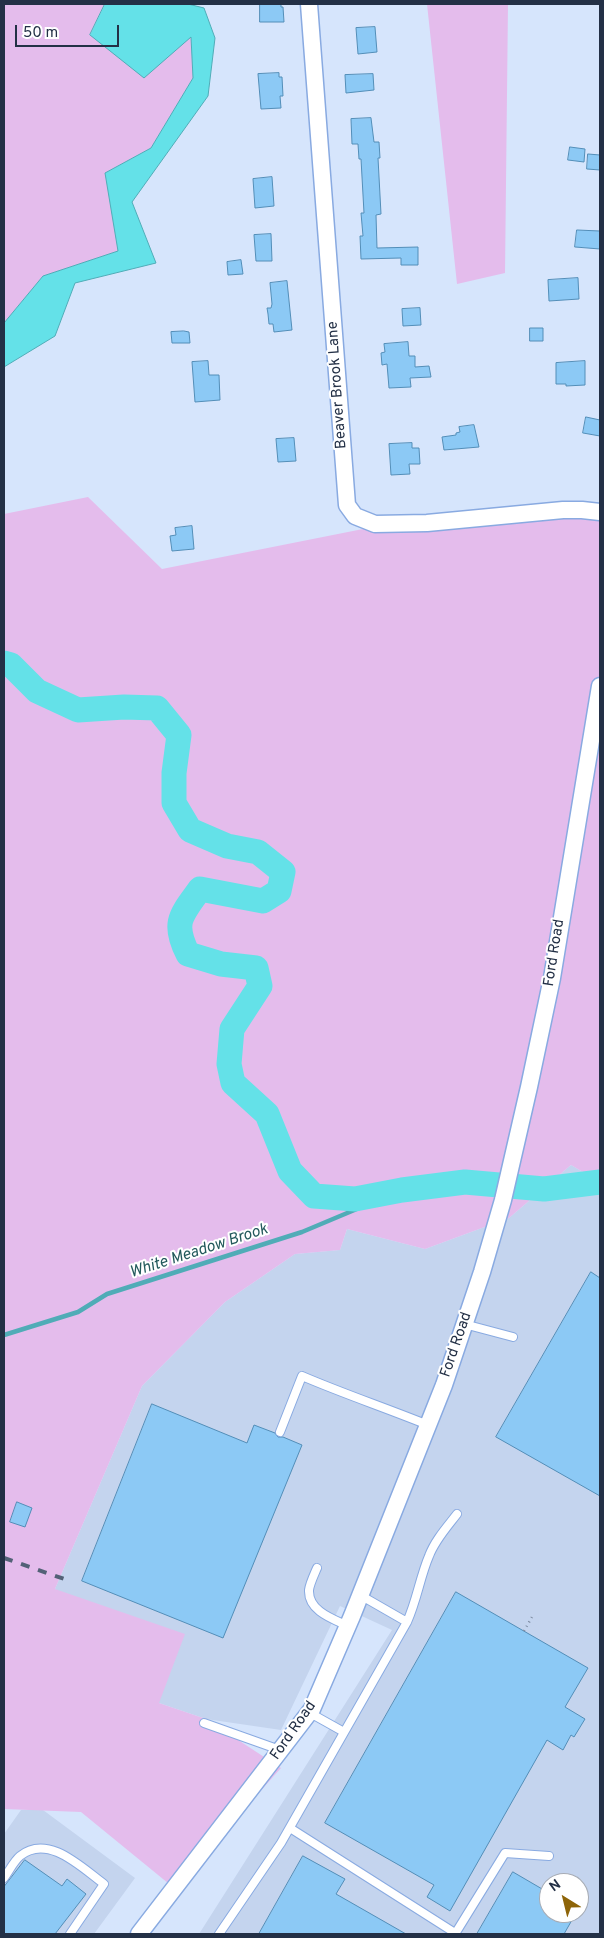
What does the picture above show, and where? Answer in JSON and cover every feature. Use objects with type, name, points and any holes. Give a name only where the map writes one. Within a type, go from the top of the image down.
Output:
[{"type":"street","name":"Beaver Brook Lane","points":[[309,4],[347,505],[355,516],[375,524],[427,523],[572,510],[600,512]]},
{"type":"street","name":"Ford Road","points":[[139,1934],[310,1713],[348,1626],[428,1425],[464,1324],[502,1200],[529,1087],[552,978],[600,686]]},
{"type":"lane","points":[[464,1324],[512,1336]]},
{"type":"lane","points":[[280,1432],[302,1376],[428,1425]]},
{"type":"lane","points":[[219,1934],[290,1828],[407,1622],[415,1606],[429,1555],[436,1542],[457,1514]]},
{"type":"lane","points":[[317,1568],[309,1588],[309,1596],[313,1605],[324,1615],[348,1626]]},
{"type":"lane","points":[[360,1594],[407,1622]]},
{"type":"lane","points":[[310,1713],[344,1732]]},
{"type":"lane","points":[[204,1723],[281,1751]]},
{"type":"lane","points":[[290,1828],[455,1934],[505,1853],[550,1856]]},
{"type":"lane","points":[[4,1878],[20,1856],[34,1848],[51,1849],[70,1859],[104,1884],[70,1934]]},
{"type":"path","points":[[524,1631],[532,1617]]},
{"type":"shaded area","points":[[4,4],[105,4],[90,35],[191,37],[193,78],[151,148],[105,173],[118,251],[43,276],[4,323]]},
{"type":"shaded area","points":[[105,4],[188,4],[204,8],[215,38],[208,96],[132,202],[156,263],[75,283],[55,336],[4,367],[4,323],[43,276],[118,251],[105,173],[151,148],[193,78],[191,37],[144,78],[90,35]]},
{"type":"shaded area","points":[[427,4],[508,4],[505,273],[457,284]]},
{"type":"shaded area","points":[[88,497],[162,569],[368,528],[600,515],[600,1182],[571,1165],[509,1218],[425,1249],[347,1229],[340,1250],[295,1254],[225,1302],[142,1386],[55,1589],[185,1634],[159,1703],[206,1719],[281,1768],[174,1888],[81,1812],[4,1809],[4,514]]},
{"type":"shaded area","points":[[571,1165],[600,1182],[600,1934],[199,1934],[392,1630],[340,1606],[281,1730],[206,1719],[159,1703],[55,1589],[142,1386],[225,1302],[295,1254],[340,1250],[347,1229],[425,1249],[509,1218]]},
{"type":"shaded area","points":[[21,1810],[43,1810],[135,1878],[94,1934],[4,1934],[4,1834]]},
{"type":"building","points":[[260,4],[281,4],[284,22],[260,22]]},
{"type":"building","points":[[375,27],[377,52],[358,54],[356,28]]},
{"type":"building","points":[[279,73],[279,77],[282,77],[283,96],[280,96],[281,108],[261,109],[258,74]]},
{"type":"building","points":[[373,74],[374,90],[346,93],[345,75]]},
{"type":"building","points":[[371,118],[374,142],[379,142],[380,158],[378,158],[381,214],[376,215],[377,248],[418,247],[418,265],[401,265],[401,258],[361,259],[360,236],[363,236],[361,213],[364,213],[361,159],[359,159],[358,144],[352,144],[351,119]]},
{"type":"building","points":[[570,147],[585,149],[584,162],[568,160]]},
{"type":"building","points":[[588,154],[600,155],[600,170],[587,169]]},
{"type":"building","points":[[272,177],[274,206],[255,208],[253,179]]},
{"type":"building","points":[[577,230],[600,231],[600,249],[575,247]]},
{"type":"building","points":[[271,234],[272,261],[256,261],[254,235]]},
{"type":"building","points":[[241,260],[243,274],[228,275],[227,262]]},
{"type":"building","points":[[578,278],[579,299],[549,301],[548,280]]},
{"type":"building","points":[[287,281],[292,330],[274,332],[273,324],[269,324],[267,308],[271,308],[272,304],[270,283]]},
{"type":"building","points":[[420,308],[421,325],[403,326],[402,309]]},
{"type":"building","points":[[530,328],[543,328],[543,341],[530,341]]},
{"type":"building","points":[[171,332],[189,332],[190,343],[172,343]]},
{"type":"building","points":[[408,342],[409,356],[415,356],[415,367],[429,366],[431,377],[410,378],[411,387],[389,388],[387,364],[382,365],[381,353],[385,352],[384,344]]},
{"type":"building","points":[[208,361],[209,375],[219,375],[220,400],[195,402],[192,362]]},
{"type":"building","points":[[585,361],[585,385],[566,386],[566,384],[556,384],[556,363]]},
{"type":"building","points":[[586,417],[600,420],[600,436],[583,433]]},
{"type":"building","points":[[474,425],[479,447],[444,450],[442,437],[456,435],[456,433],[460,432],[459,427]]},
{"type":"building","points":[[294,438],[296,461],[278,462],[276,439]]},
{"type":"building","points":[[412,443],[412,448],[419,448],[420,464],[409,464],[410,474],[391,475],[389,444]]},
{"type":"building","points":[[192,526],[194,549],[172,551],[170,536],[176,535],[175,528]]},
{"type":"building","points":[[591,1272],[600,1278],[600,1496],[496,1437]]},
{"type":"building","points":[[152,1404],[247,1443],[254,1425],[275,1433],[278,1437],[283,1437],[302,1445],[223,1638],[82,1581]]},
{"type":"building","points":[[17,1502],[32,1508],[25,1527],[10,1522]]},
{"type":"building","points":[[456,1592],[588,1668],[565,1707],[585,1719],[574,1737],[571,1735],[563,1750],[547,1740],[450,1911],[427,1897],[434,1885],[325,1823]]},
{"type":"building","points":[[303,1856],[345,1879],[336,1894],[406,1934],[259,1934]]},
{"type":"building","points":[[25,1860],[62,1886],[67,1879],[86,1894],[55,1934],[4,1934],[4,1887]]},
{"type":"building","points":[[513,1872],[539,1887],[539,1923],[570,1923],[564,1934],[477,1934]]},
{"type":"waterway","points":[[4,663],[11,665],[37,691],[78,710],[124,707],[157,708],[179,735],[174,773],[174,803],[190,830],[227,846],[258,852],[283,872],[279,891],[263,901],[200,889],[184,913],[181,920],[180,934],[188,954],[221,964],[256,968],[260,986],[232,1029],[229,1064],[233,1083],[267,1114],[290,1171],[314,1196],[355,1199],[402,1190],[465,1182],[544,1189],[600,1182]]},
{"type":"waterway","name":"White Meadow Brook","points":[[4,1335],[78,1312],[107,1294],[302,1232],[402,1190]]},
{"type":"railway","points":[[4,1558],[70,1581]]}]
